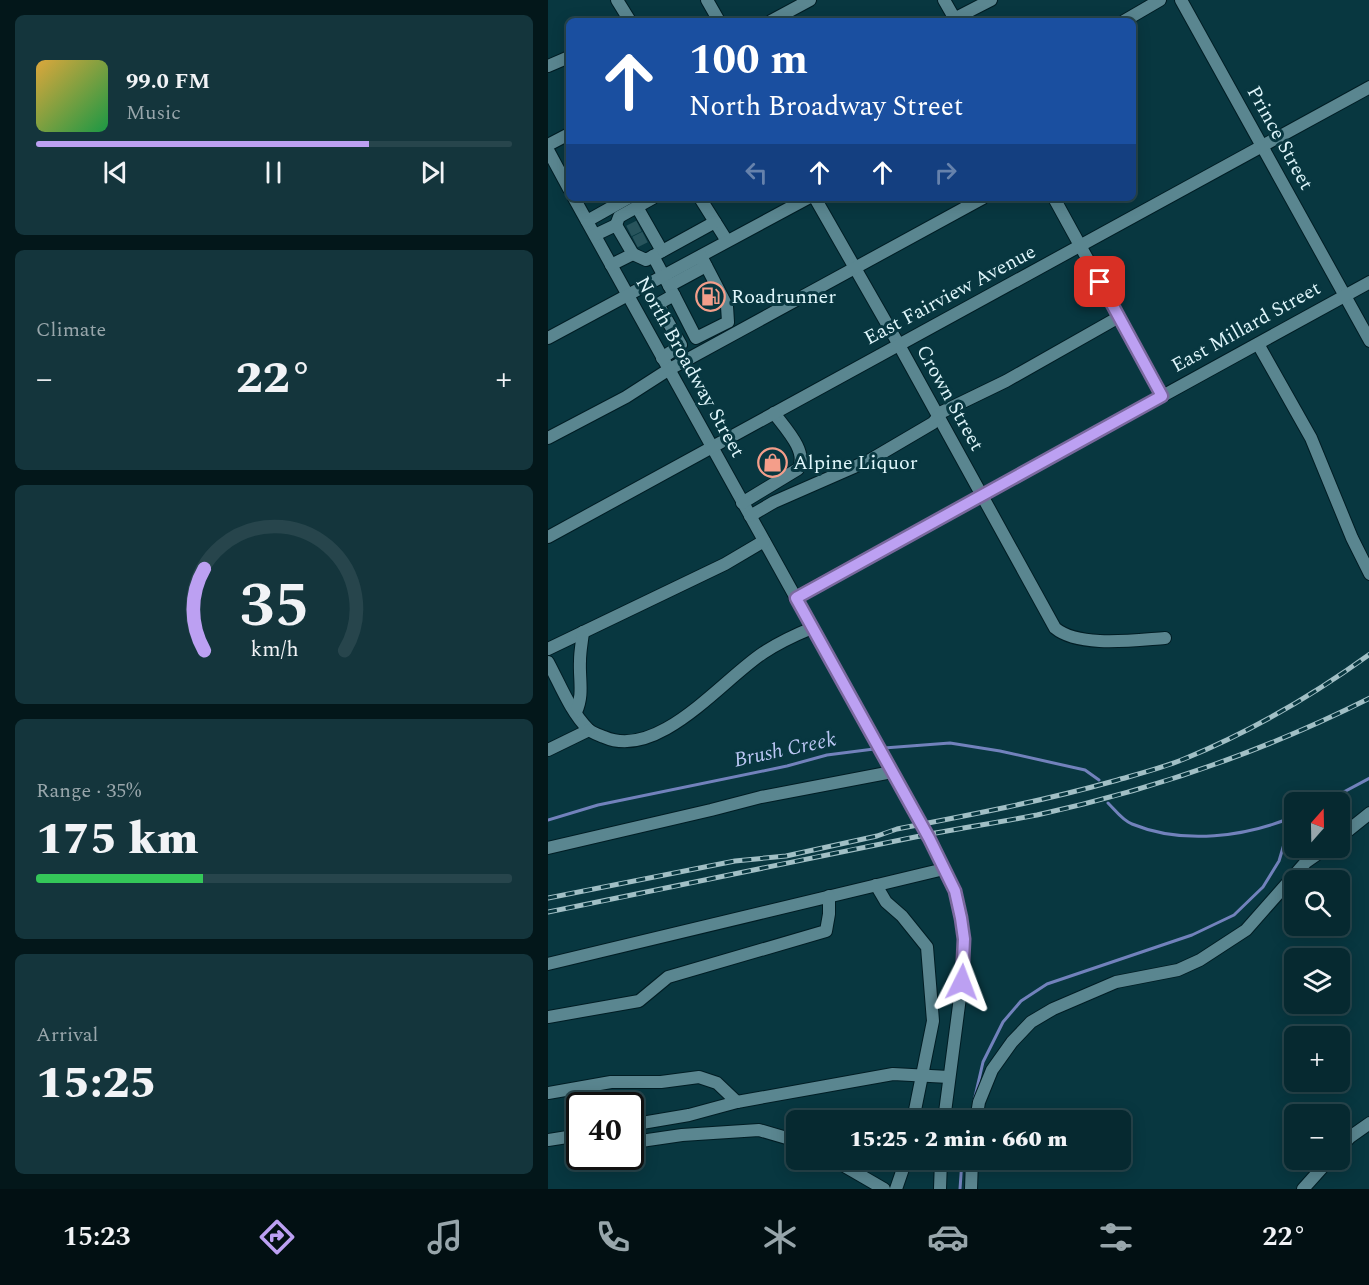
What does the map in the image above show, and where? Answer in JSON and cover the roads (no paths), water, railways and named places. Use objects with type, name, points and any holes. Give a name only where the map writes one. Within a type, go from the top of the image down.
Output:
[{"type":"street","points":[[617,0],[626,18]]},
{"type":"street","points":[[707,0],[717,18]]},
{"type":"street","points":[[777,18],[810,0]]},
{"type":"street","points":[[944,0],[953,18]]},
{"type":"street","points":[[956,18],[972,4],[991,0]]},
{"type":"street","points":[[1129,18],[1160,0]]},
{"type":"street","name":"Prince Street","points":[[1181,0],[1263,146],[1343,296],[1370,341]]},
{"type":"street","points":[[548,66],[566,58]]},
{"type":"street","name":"East Fairview Avenue","points":[[548,537],[1370,87]]},
{"type":"street","points":[[566,136],[548,147],[566,183]]},
{"type":"street","name":"North Broadway Street","points":[[576,201],[929,838],[955,891],[964,939],[962,982],[945,1110]]},
{"type":"street","points":[[702,201],[727,242]]},
{"type":"street","points":[[637,313],[658,304],[669,286],[727,242],[802,201]]},
{"type":"street","name":"Crown Street","points":[[817,201],[899,345],[1048,618],[1058,630],[1078,637],[1098,640],[1165,638]]},
{"type":"street","points":[[548,438],[978,201]]},
{"type":"street","points":[[1056,201],[1162,396]]},
{"type":"street","points":[[587,221],[633,202]]},
{"type":"street","points":[[633,202],[619,217],[634,235],[658,254],[669,286],[703,351]]},
{"type":"street","points":[[633,202],[634,235],[646,260],[715,222]]},
{"type":"street","points":[[595,235],[634,235]]},
{"type":"street","points":[[611,265],[634,235]]},
{"type":"street","points":[[662,358],[681,345],[728,322],[727,306],[704,260]]},
{"type":"street","name":"East Millard Street","points":[[796,598],[1370,282]]},
{"type":"street","points":[[548,338],[627,295],[669,286]]},
{"type":"street","points":[[658,304],[681,345]]},
{"type":"street","points":[[750,516],[774,502],[870,460],[933,423],[942,412],[1006,381],[1120,317]]},
{"type":"street","points":[[650,337],[670,326]]},
{"type":"street","points":[[1258,344],[1311,438],[1352,538],[1370,574]]},
{"type":"street","points":[[742,503],[801,465],[799,450],[774,413]]},
{"type":"street","points":[[548,649],[725,564],[764,541]]},
{"type":"street","points":[[548,662],[576,712],[589,730],[616,742],[627,743],[650,736],[676,722],[703,704],[762,653],[812,628]]},
{"type":"street","points":[[576,712],[580,703],[580,660],[583,632]]},
{"type":"street","points":[[548,750],[589,730]]},
{"type":"street","points":[[548,848],[889,767]]},
{"type":"street","points":[[1350,829],[1370,813]]},
{"type":"street","points":[[978,1110],[992,1070],[1012,1042],[1031,1022],[1061,1005],[1116,982],[1178,970],[1200,960],[1246,930],[1312,858]]},
{"type":"street","points":[[548,964],[944,869]]},
{"type":"street","points":[[876,885],[886,902],[902,916],[927,947],[932,1021],[915,1110]]},
{"type":"street","points":[[548,1017],[639,1001],[668,977],[826,931],[829,896]]},
{"type":"street","points":[[644,1123],[689,1115],[737,1102],[893,1074],[949,1077]]},
{"type":"street","points":[[548,1093],[611,1082],[661,1082],[699,1077],[717,1083],[737,1102]]},
{"type":"street","points":[[1350,1137],[1370,1123]]},
{"type":"street","points":[[644,1141],[759,1130],[786,1138]]},
{"type":"street","points":[[548,1140],[566,1137]]},
{"type":"street","points":[[851,1170],[884,1189]]},
{"type":"street","points":[[896,1189],[903,1170]]},
{"type":"street","points":[[940,1189],[941,1170]]},
{"type":"street","points":[[971,1189],[972,1170]]},
{"type":"street","points":[[1303,1189],[1320,1170]]},
{"type":"waterway","name":"Brush Creek","points":[[884,748],[950,743],[1000,751],[1085,770],[1099,780]]},
{"type":"waterway","name":"Brush Creek","points":[[548,820],[598,805],[787,766],[827,755],[874,749]]},
{"type":"waterway","name":"Brush Creek","points":[[1344,792],[1370,778]]},
{"type":"waterway","name":"Brush Creek","points":[[1108,803],[1129,823],[1172,835],[1214,836],[1256,829],[1284,820]]},
{"type":"waterway","points":[[974,1101],[983,1062],[1003,1022],[1021,1001],[1047,984],[1192,935],[1234,915],[1263,887],[1279,861],[1284,844]]},
{"type":"waterway","points":[[960,1189],[961,1170]]},
{"type":"tunnel","points":[[629,231],[639,226]]},
{"type":"tunnel","points":[[635,242],[645,237]]},
{"type":"railway","points":[[548,898],[735,861],[786,856],[877,836],[897,829],[1060,795],[1150,771],[1184,759],[1257,725],[1303,699],[1370,654]]},
{"type":"railway","points":[[548,912],[1080,805],[1165,781],[1249,752],[1370,698]]},
{"type":"place","name":"Roadrunner","points":[[710,297]]},
{"type":"place","name":"Alpine Liquor","points":[[772,463]]}]
